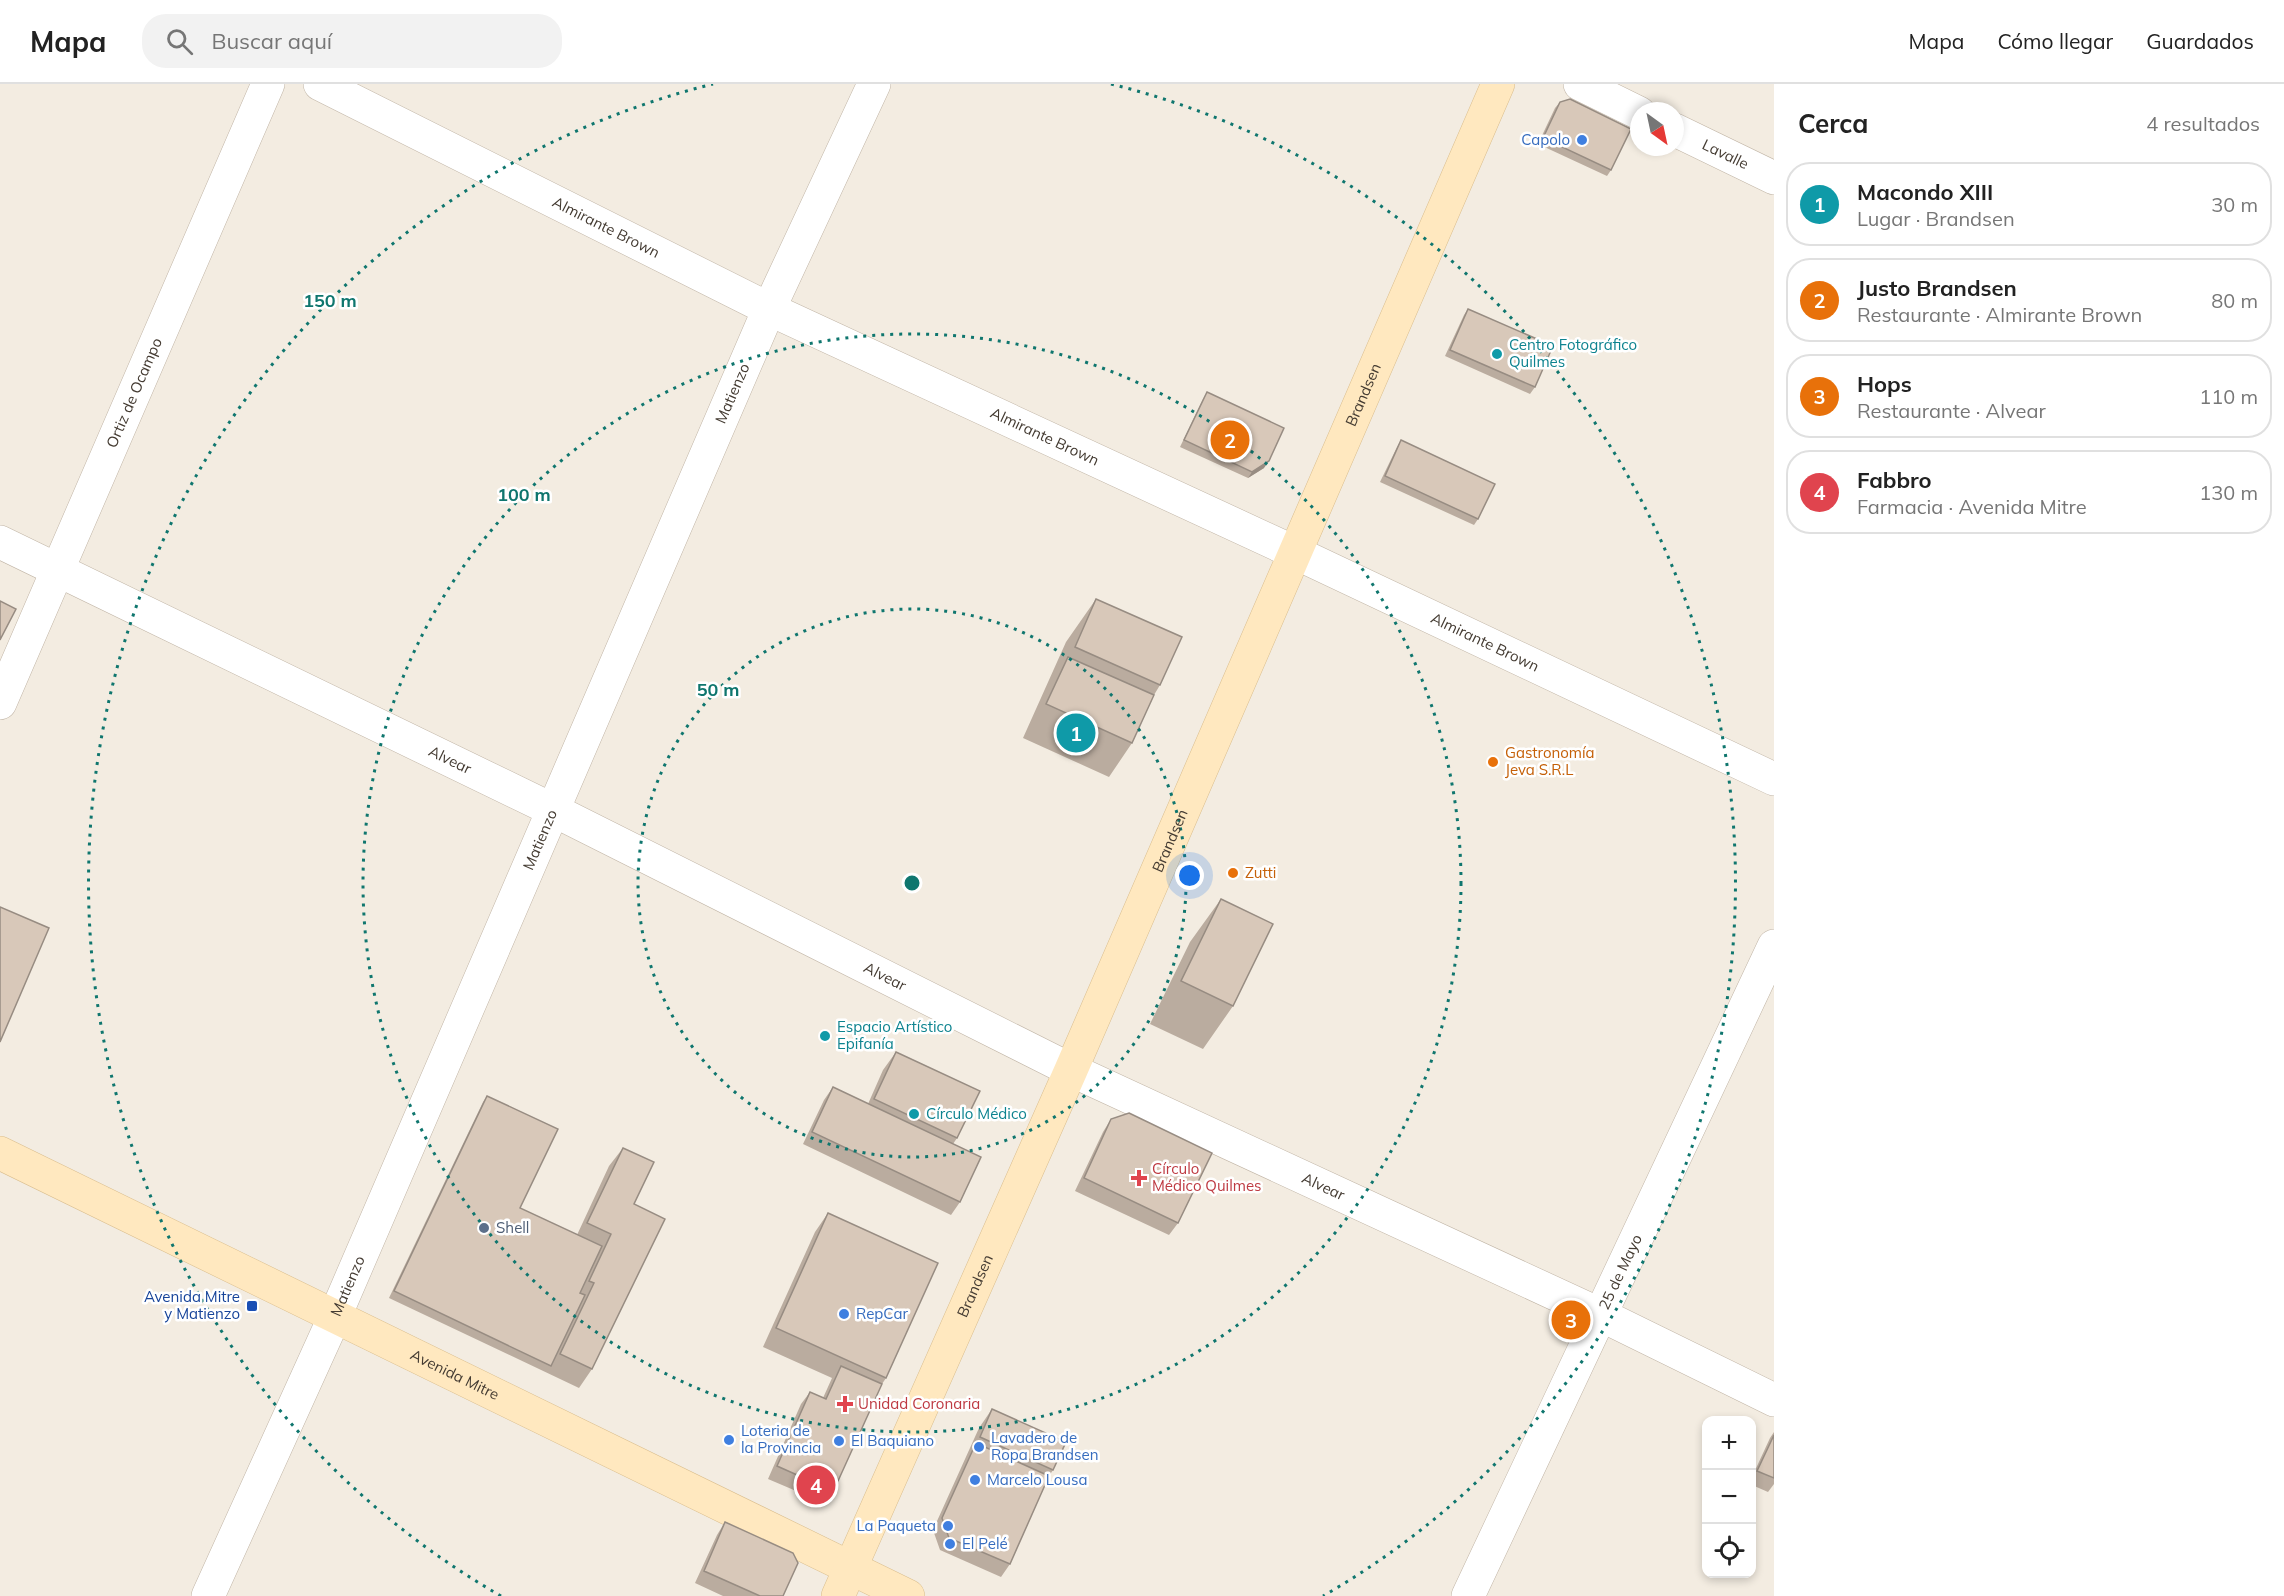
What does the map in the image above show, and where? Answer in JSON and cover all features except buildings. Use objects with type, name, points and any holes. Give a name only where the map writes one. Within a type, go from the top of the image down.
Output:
[{"type":"main road","name":"Brandsen","points":[[844,1582],[1071,1070],[1498,84]]},
{"type":"main road","name":"Avenida Mitre","points":[[0,1153],[335,1316],[844,1582],[908,1596]]},
{"type":"street","name":"Ortiz de Ocampo","points":[[0,703],[268,84]]},
{"type":"street","name":"Almirante Brown","points":[[320,84],[769,309],[1774,778]]},
{"type":"street","name":"Matienzo","points":[[208,1596],[335,1316],[769,309],[874,84]]},
{"type":"street","points":[[1580,84],[1630,109]]},
{"type":"street","name":"Lavalle","points":[[1684,134],[1774,178]]},
{"type":"street","name":"Alvear","points":[[0,542],[553,810],[1071,1070],[1601,1315],[1774,1400]]},
{"type":"street","name":"25 de Mayo","points":[[1468,1596],[1774,946]]},
{"type":"place","name":"Capolo","points":[[1582,140]]},
{"type":"place","name":"Centro Fotográfico Quilmes","points":[[1497,354]]},
{"type":"place","name":"Justo Brandsen","points":[[1230,440]]},
{"type":"place","name":"Macondo XIII","points":[[1076,733]]},
{"type":"place","name":"Gastronomía Jeva S.R.L","points":[[1493,762]]},
{"type":"place","name":"Zutti","points":[[1233,873]]},
{"type":"place","name":"Espacio Artístico Epifanía","points":[[825,1036]]},
{"type":"place","name":"Círculo Médico","points":[[914,1114]]},
{"type":"place","name":"Círculo Médico Quilmes","points":[[1139,1178]]},
{"type":"place","name":"Shell","points":[[484,1228]]},
{"type":"place","name":"Avenida Mitre y Matienzo","points":[[252,1306]]},
{"type":"place","name":"RepCar","points":[[844,1314]]},
{"type":"place","name":"Hops","points":[[1571,1320]]},
{"type":"place","name":"Unidad Coronaria","points":[[845,1404]]},
{"type":"place","name":"Loteria de la Provincia","points":[[729,1440]]},
{"type":"place","name":"El Baquiano","points":[[839,1441]]},
{"type":"place","name":"Lavadero de Ropa Brandsen","points":[[979,1447]]},
{"type":"place","name":"Marcelo Lousa","points":[[975,1480]]},
{"type":"place","name":"Fabbro","points":[[816,1485]]},
{"type":"place","name":"La Paqueta","points":[[948,1526]]},
{"type":"place","name":"El Pelé","points":[[950,1544]]}]
